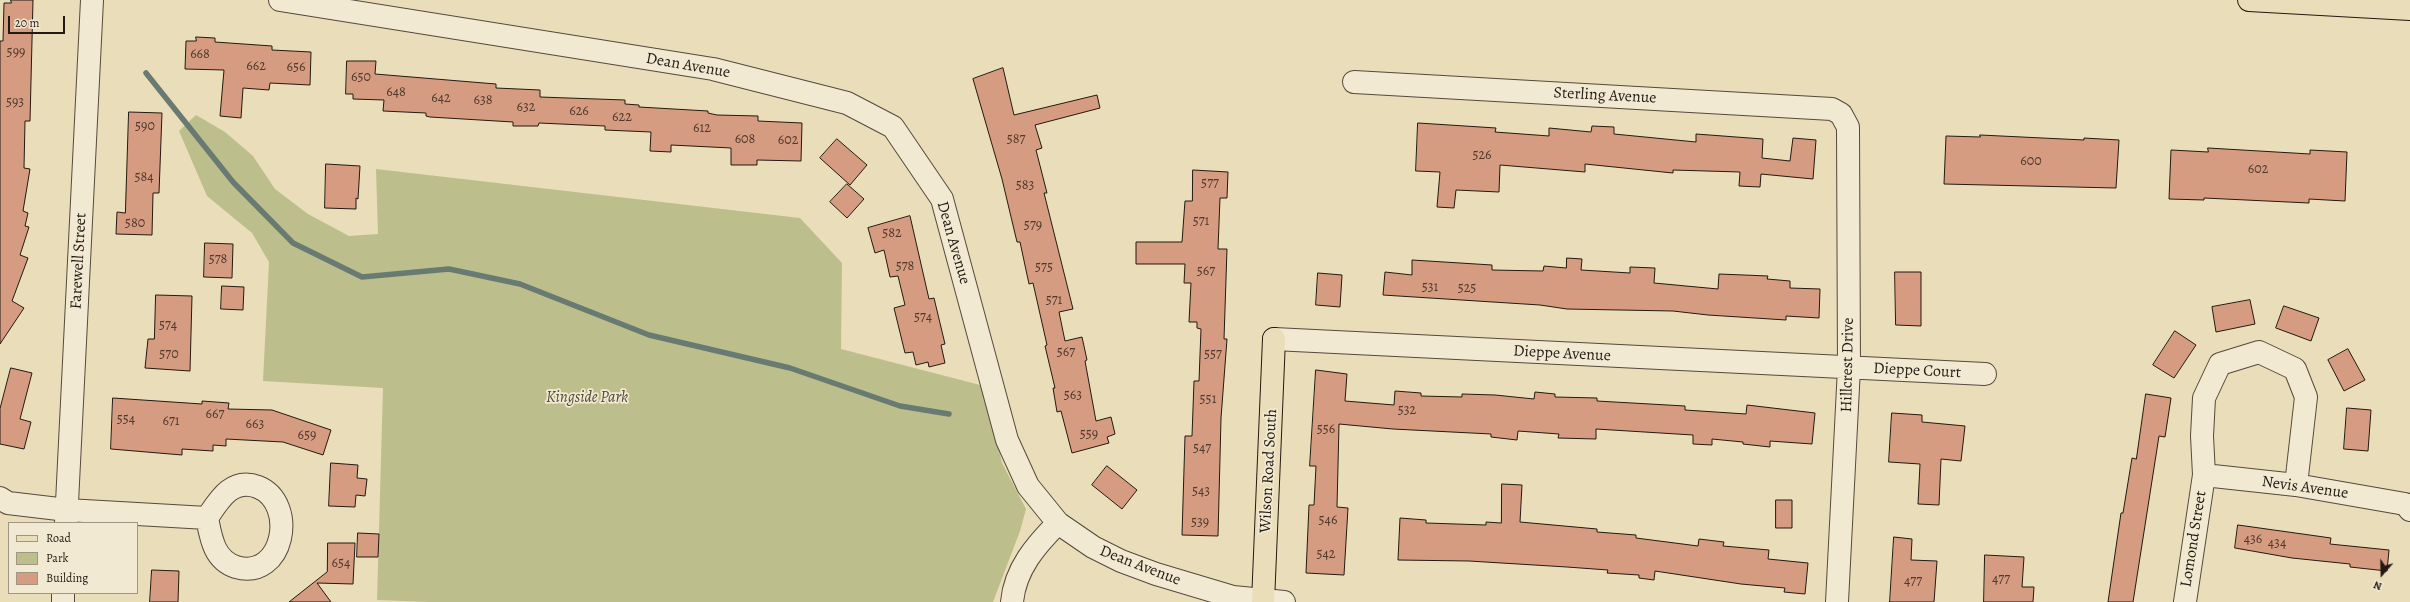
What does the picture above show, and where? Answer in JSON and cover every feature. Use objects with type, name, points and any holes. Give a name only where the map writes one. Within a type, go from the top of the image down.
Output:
[{"type":"main road","points":[[2249,0],[2410,9]]},
{"type":"main road","name":"Wilson Road South","points":[[1270,602],[1274,339]]},
{"type":"street","name":"Farewell Street","points":[[66,516],[92,0]]},
{"type":"street","name":"Dean Avenue","points":[[280,0],[713,68],[847,103],[893,127],[942,199],[1007,440],[1028,486],[1058,523],[1093,548],[1121,562],[1220,594],[1270,602]]},
{"type":"street","name":"Sterling Avenue","points":[[1354,82],[1832,109],[1841,114],[1848,127]]},
{"type":"street","name":"Hillcrest Drive","points":[[1837,602],[1849,368],[1848,127]]},
{"type":"street","name":"Dieppe Avenue","points":[[1274,339],[1849,368]]},
{"type":"street","points":[[2204,476],[2202,436],[2204,398],[2220,364],[2259,352],[2295,369],[2306,397],[2296,485]]},
{"type":"street","name":"Dieppe Court","points":[[1849,368],[1985,374]]},
{"type":"street","name":"Nevis Avenue","points":[[2204,476],[2296,485],[2408,507]]},
{"type":"street","name":"Lomond Street","points":[[2185,602],[2204,476]]},
{"type":"street","points":[[0,498],[8,503],[66,516],[207,518]]},
{"type":"street","points":[[1012,602],[1022,566],[1037,544],[1058,523]]},
{"type":"green space","name":"Kingside Park","points":[[196,115],[225,132],[253,156],[275,189],[308,214],[349,236],[378,234],[376,169],[800,218],[842,263],[841,349],[984,386],[1002,463],[1026,509],[1020,531],[993,602],[428,602],[377,600],[383,388],[263,381],[269,262],[252,233],[207,196],[179,131]]},
{"type":"building","points":[[11,0],[33,0],[30,121],[25,121],[24,168],[30,169],[23,211],[28,213],[25,226],[29,227],[20,255],[28,258],[12,301],[24,308],[0,344],[0,41],[3,41],[4,3],[11,3]]},
{"type":"building","points":[[196,37],[215,38],[215,42],[272,46],[272,50],[311,52],[310,85],[270,83],[269,90],[243,88],[241,118],[220,116],[224,70],[185,69],[186,41],[196,41]]},
{"type":"building","points":[[347,61],[376,61],[375,74],[496,84],[496,88],[540,90],[540,97],[625,100],[625,104],[639,105],[639,107],[708,111],[708,113],[717,115],[758,116],[758,121],[802,123],[801,161],[757,160],[757,165],[731,165],[731,148],[671,145],[671,152],[650,151],[651,132],[605,130],[605,126],[539,123],[538,126],[513,126],[513,122],[430,117],[426,116],[426,113],[383,111],[384,100],[353,99],[353,94],[346,94]]},
{"type":"building","points":[[1003,68],[1014,115],[1097,95],[1100,108],[1035,125],[1042,148],[1036,150],[1047,193],[1044,193],[1073,309],[1059,312],[1065,341],[1082,337],[1096,421],[1111,417],[1115,434],[1107,437],[1109,443],[1072,453],[1061,411],[1057,412],[1053,388],[1055,388],[1045,346],[1047,345],[1033,283],[1029,284],[1020,242],[1017,242],[1002,179],[973,79]]},
{"type":"building","points":[[129,112],[162,113],[159,193],[153,193],[152,235],[116,234],[117,212],[125,213]]},
{"type":"building","points":[[1418,123],[1496,128],[1495,132],[1549,136],[1549,128],[1591,132],[1592,126],[1614,127],[1614,134],[1696,142],[1696,134],[1763,139],[1762,158],[1790,161],[1793,138],[1816,140],[1813,179],[1761,174],[1760,187],[1739,186],[1740,172],[1673,170],[1673,173],[1585,164],[1585,172],[1500,165],[1499,192],[1456,190],[1454,208],[1437,207],[1440,172],[1416,171]]},
{"type":"building","points":[[1980,135],[2084,140],[2084,138],[2119,140],[2116,188],[1944,184],[1946,136],[1980,137]]},
{"type":"building","points":[[837,139],[867,165],[850,185],[820,158]]},
{"type":"building","points":[[2208,148],[2310,154],[2310,150],[2347,152],[2345,201],[2309,199],[2309,203],[2204,198],[2204,200],[2169,199],[2171,150],[2208,152]]},
{"type":"building","points":[[326,164],[360,166],[356,209],[325,208]]},
{"type":"building","points":[[1193,170],[1228,172],[1227,198],[1220,198],[1218,249],[1227,249],[1224,339],[1227,339],[1221,418],[1218,536],[1182,535],[1185,436],[1192,436],[1194,381],[1199,381],[1201,329],[1197,328],[1197,322],[1189,322],[1191,283],[1184,283],[1185,264],[1136,264],[1136,242],[1182,242],[1185,201],[1192,201]]},
{"type":"building","points":[[847,184],[864,199],[847,218],[830,202]]},
{"type":"building","points":[[910,216],[929,299],[934,298],[945,344],[941,345],[945,363],[929,367],[928,362],[916,365],[913,352],[905,353],[894,308],[905,305],[898,276],[890,277],[884,250],[875,253],[868,228]]},
{"type":"building","points":[[205,243],[233,244],[232,278],[204,277]]},
{"type":"building","points":[[1567,258],[1582,259],[1581,270],[1630,273],[1630,267],[1655,268],[1654,283],[1718,289],[1719,274],[1768,276],[1767,279],[1790,281],[1790,288],[1820,289],[1819,318],[1786,316],[1786,320],[1708,315],[1673,311],[1567,309],[1540,305],[1383,295],[1385,272],[1412,275],[1412,260],[1492,265],[1492,270],[1543,271],[1544,266],[1566,268]]},
{"type":"building","points":[[1895,272],[1921,272],[1921,326],[1896,325]]},
{"type":"building","points":[[1318,273],[1342,275],[1340,307],[1316,305]]},
{"type":"building","points":[[222,286],[244,287],[243,310],[221,309]]},
{"type":"building","points":[[156,295],[192,296],[190,371],[145,368],[148,339],[154,339]]},
{"type":"building","points":[[2250,300],[2255,324],[2216,332],[2212,307]]},
{"type":"building","points":[[2284,306],[2319,318],[2311,341],[2276,328]]},
{"type":"building","points":[[2175,331],[2196,345],[2174,378],[2153,365]]},
{"type":"building","points":[[2348,349],[2365,380],[2344,391],[2328,360]]},
{"type":"building","points":[[11,368],[32,373],[20,419],[31,422],[24,449],[0,444],[0,409]]},
{"type":"building","points":[[1316,370],[1347,374],[1345,401],[1394,405],[1395,391],[1421,393],[1421,396],[1462,397],[1462,394],[1495,395],[1534,399],[1535,392],[1555,394],[1555,397],[1597,398],[1597,401],[1685,406],[1685,410],[1746,414],[1747,405],[1815,413],[1812,444],[1770,441],[1770,447],[1743,444],[1743,442],[1712,439],[1712,445],[1693,444],[1693,435],[1596,429],[1596,439],[1558,438],[1559,434],[1518,431],[1517,440],[1491,437],[1491,434],[1393,429],[1339,424],[1337,507],[1348,508],[1344,575],[1306,573],[1309,505],[1314,505],[1316,466],[1310,466]]},
{"type":"building","points":[[2146,394],[2171,398],[2165,437],[2159,436],[2133,602],[2108,602],[2121,513],[2123,513],[2132,458],[2136,459]]},
{"type":"building","points":[[113,398],[202,404],[202,401],[229,403],[228,409],[272,410],[331,430],[323,455],[283,442],[226,439],[226,446],[213,445],[213,451],[182,449],[182,455],[111,449]]},
{"type":"building","points":[[2347,408],[2371,410],[2368,451],[2344,449]]},
{"type":"building","points":[[1892,413],[1922,415],[1922,422],[1965,426],[1961,461],[1941,459],[1939,505],[1918,504],[1920,464],[1889,462]]},
{"type":"building","points":[[331,463],[358,465],[357,478],[367,479],[365,496],[356,495],[355,507],[329,506]]},
{"type":"building","points":[[1107,466],[1137,490],[1122,509],[1092,485]]},
{"type":"building","points":[[1502,484],[1522,485],[1520,522],[1597,529],[1597,532],[1636,535],[1636,538],[1698,546],[1699,539],[1724,542],[1723,546],[1769,550],[1768,559],[1808,563],[1805,594],[1784,592],[1785,588],[1741,584],[1655,571],[1654,580],[1639,578],[1639,575],[1607,573],[1608,570],[1469,561],[1398,560],[1400,518],[1426,520],[1426,523],[1486,525],[1486,522],[1501,523]]},
{"type":"building","points":[[1776,500],[1792,500],[1792,528],[1776,528]]},
{"type":"building","points":[[2238,525],[2331,538],[2330,544],[2389,550],[2387,571],[2350,567],[2350,564],[2292,558],[2235,548]]},
{"type":"building","points":[[358,533],[379,534],[378,557],[357,557]]},
{"type":"building","points":[[1894,537],[1912,539],[1911,560],[1937,561],[1934,602],[1890,602]]},
{"type":"building","points":[[328,543],[355,543],[353,584],[317,583],[331,602],[289,602],[327,572]]},
{"type":"building","points":[[1985,555],[2024,557],[2022,587],[2034,587],[2033,602],[1984,602]]},
{"type":"building","points":[[152,570],[179,571],[178,602],[150,602]]},
{"type":"waterway","points":[[146,73],[233,182],[293,243],[362,277],[449,269],[520,284],[649,335],[790,368],[900,406],[949,414]]}]
